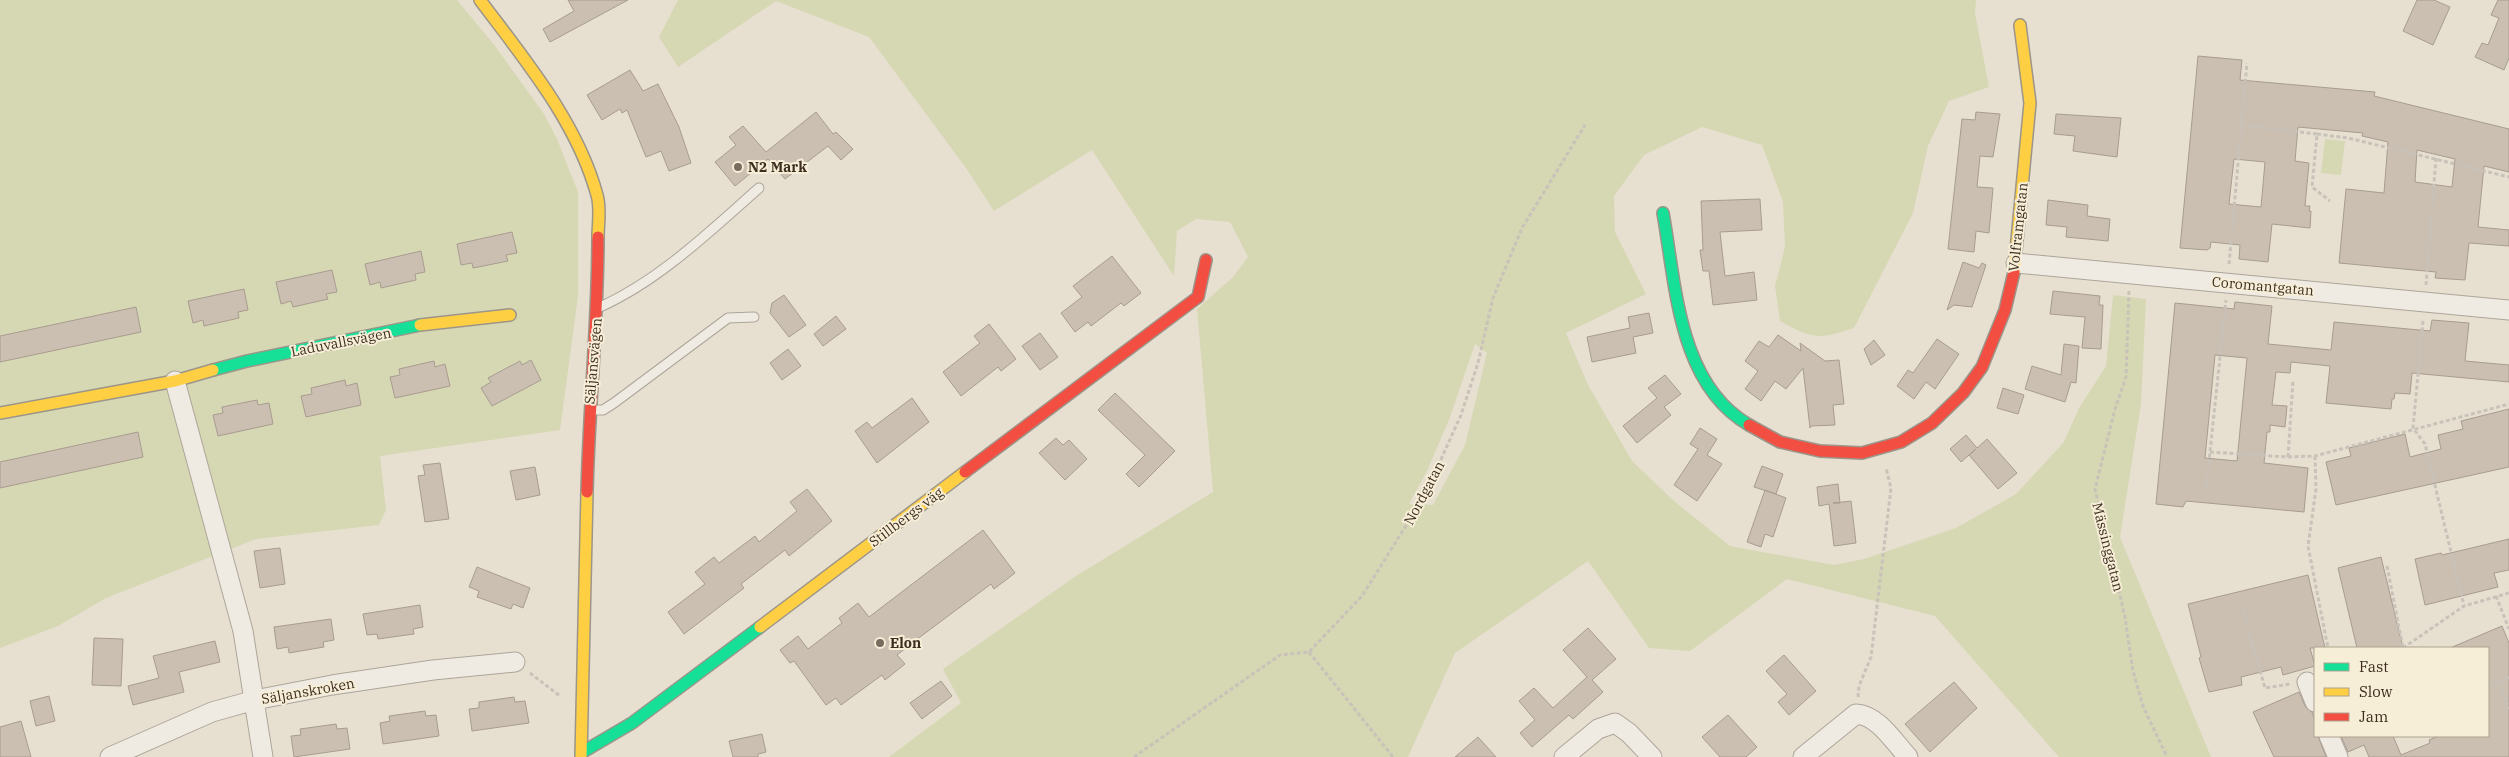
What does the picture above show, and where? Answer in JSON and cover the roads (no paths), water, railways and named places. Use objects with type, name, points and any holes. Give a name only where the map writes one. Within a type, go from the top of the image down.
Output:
[{"type":"street","name":"Säljansvägen","points":[[480,0],[540,82],[577,140],[591,171],[598,197],[598,308],[589,410],[581,755]]},
{"type":"street","name":"Volframgatan","points":[[1663,213],[1683,327],[1697,368],[1720,400],[1743,421],[1780,442],[1820,451],[1862,453],[1901,442],[1932,423],[1964,393],[1982,367],[2005,310],[2016,263],[2030,103],[2020,25]]},
{"type":"street","name":"Stillbergs väg","points":[[581,755],[632,723],[1198,297],[1206,260]]},
{"type":"street","name":"Coromantgatan","points":[[2016,263],[2509,310]]},
{"type":"street","name":"Laduvallsvägen","points":[[0,413],[175,382],[247,360],[417,326],[510,314]]},
{"type":"street","points":[[175,382],[243,631],[256,700],[263,757]]},
{"type":"street","name":"Säljanskroken","points":[[110,757],[212,712],[256,700],[351,682],[515,662]]},
{"type":"street","points":[[2307,682],[2314,700]]},
{"type":"street","points":[[1803,757],[1856,714],[1862,714],[1874,721],[1908,757]]},
{"type":"street","points":[[1564,757],[1598,729],[1615,723],[1629,733],[1652,757]]},
{"type":"street","points":[[2329,737],[2338,757]]},
{"type":"lane","points":[[598,308],[625,296],[699,241],[759,188]]},
{"type":"lane","points":[[589,410],[603,410],[614,403],[728,318],[754,317]]},
{"type":"place","name":"N2 Mark","points":[[738,167]]},
{"type":"place","name":"Elon","points":[[880,643]]}]
